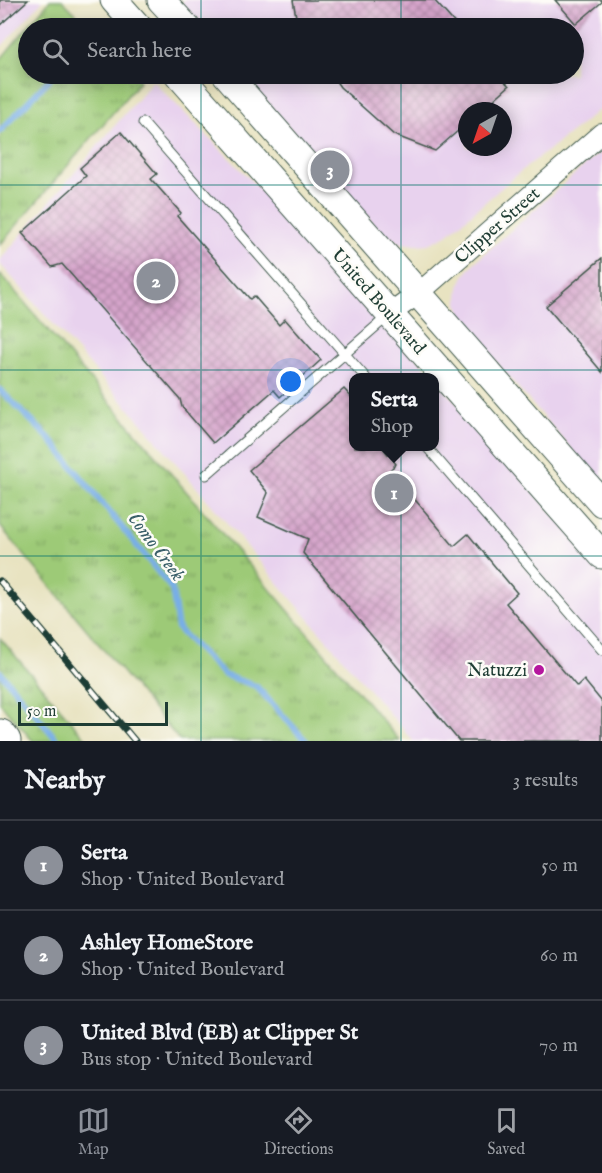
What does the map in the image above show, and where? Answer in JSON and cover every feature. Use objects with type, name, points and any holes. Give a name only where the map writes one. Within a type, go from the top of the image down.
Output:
[{"type":"highway","points":[[0,736],[4,741]]},
{"type":"main road","points":[[114,0],[130,18]]},
{"type":"main road","points":[[161,0],[178,18]]},
{"type":"main road","name":"United Boulevard","points":[[187,84],[602,555]]},
{"type":"main road","name":"United Boulevard","points":[[235,84],[602,503]]},
{"type":"street","name":"Clipper Street","points":[[390,314],[419,293],[602,133]]},
{"type":"lane","points":[[143,123],[362,373]]},
{"type":"lane","points":[[206,475],[390,314]]},
{"type":"lane","points":[[429,451],[602,650]]},
{"type":"shaded area","points":[[0,0],[43,0],[27,18],[18,18],[18,28],[0,48]]},
{"type":"shaded area","points":[[184,0],[602,0],[602,107],[520,172],[447,235],[429,244],[418,245],[401,243],[386,236],[377,228],[251,84],[584,84],[584,18],[194,18],[181,3]]},
{"type":"shaded area","points":[[150,84],[156,84],[349,279],[431,373],[349,373],[349,451],[439,451],[439,383],[602,570],[602,741],[413,741],[146,428],[0,264],[0,260]]},
{"type":"shaded area","points":[[602,150],[602,484],[472,335],[464,324],[458,296],[464,276],[474,263]]},
{"type":"green space","points":[[50,0],[62,0],[80,18],[35,18]]},
{"type":"green space","points":[[18,38],[18,84],[137,84],[0,245],[0,60]]},
{"type":"green space","points":[[0,274],[400,741],[180,741],[0,526]]},
{"type":"green space","points":[[0,638],[88,741],[33,741],[0,703]]},
{"type":"building","points":[[0,0],[28,0],[0,25]]},
{"type":"building","points":[[293,0],[434,0],[450,18],[296,18]]},
{"type":"building","points":[[555,0],[602,0],[583,18],[571,18]]},
{"type":"building","points":[[338,84],[507,84],[509,86],[491,102],[458,102],[458,131],[435,151],[394,135]]},
{"type":"building","points":[[121,132],[157,174],[151,179],[181,213],[177,216],[250,299],[254,296],[279,325],[285,319],[321,360],[280,397],[274,390],[213,443],[182,407],[180,399],[62,264],[52,267],[22,233],[86,176],[80,168]]},
{"type":"building","points":[[602,258],[602,372],[546,306]]},
{"type":"building","points":[[344,389],[349,394],[349,451],[385,451],[396,464],[390,470],[454,546],[468,534],[517,593],[506,603],[577,687],[584,680],[602,702],[602,741],[459,741],[303,553],[308,539],[258,517],[268,493],[249,470]]},
{"type":"waterway","name":"Como Creek","points":[[0,131],[45,84]]},
{"type":"waterway","name":"Como Creek","points":[[0,390],[50,439],[172,589],[178,629],[224,675],[256,686],[306,741]]},
{"type":"waterway","points":[[0,672],[58,741]]},
{"type":"railway","points":[[0,581],[135,741]]},
{"type":"place","name":"United Blvd (EB) at Clipper St","points":[[330,170]]},
{"type":"place","name":"Ashley HomeStore","points":[[156,281]]},
{"type":"place","name":"Serta","points":[[394,493]]},
{"type":"place","name":"Natuzzi","points":[[539,670]]}]
